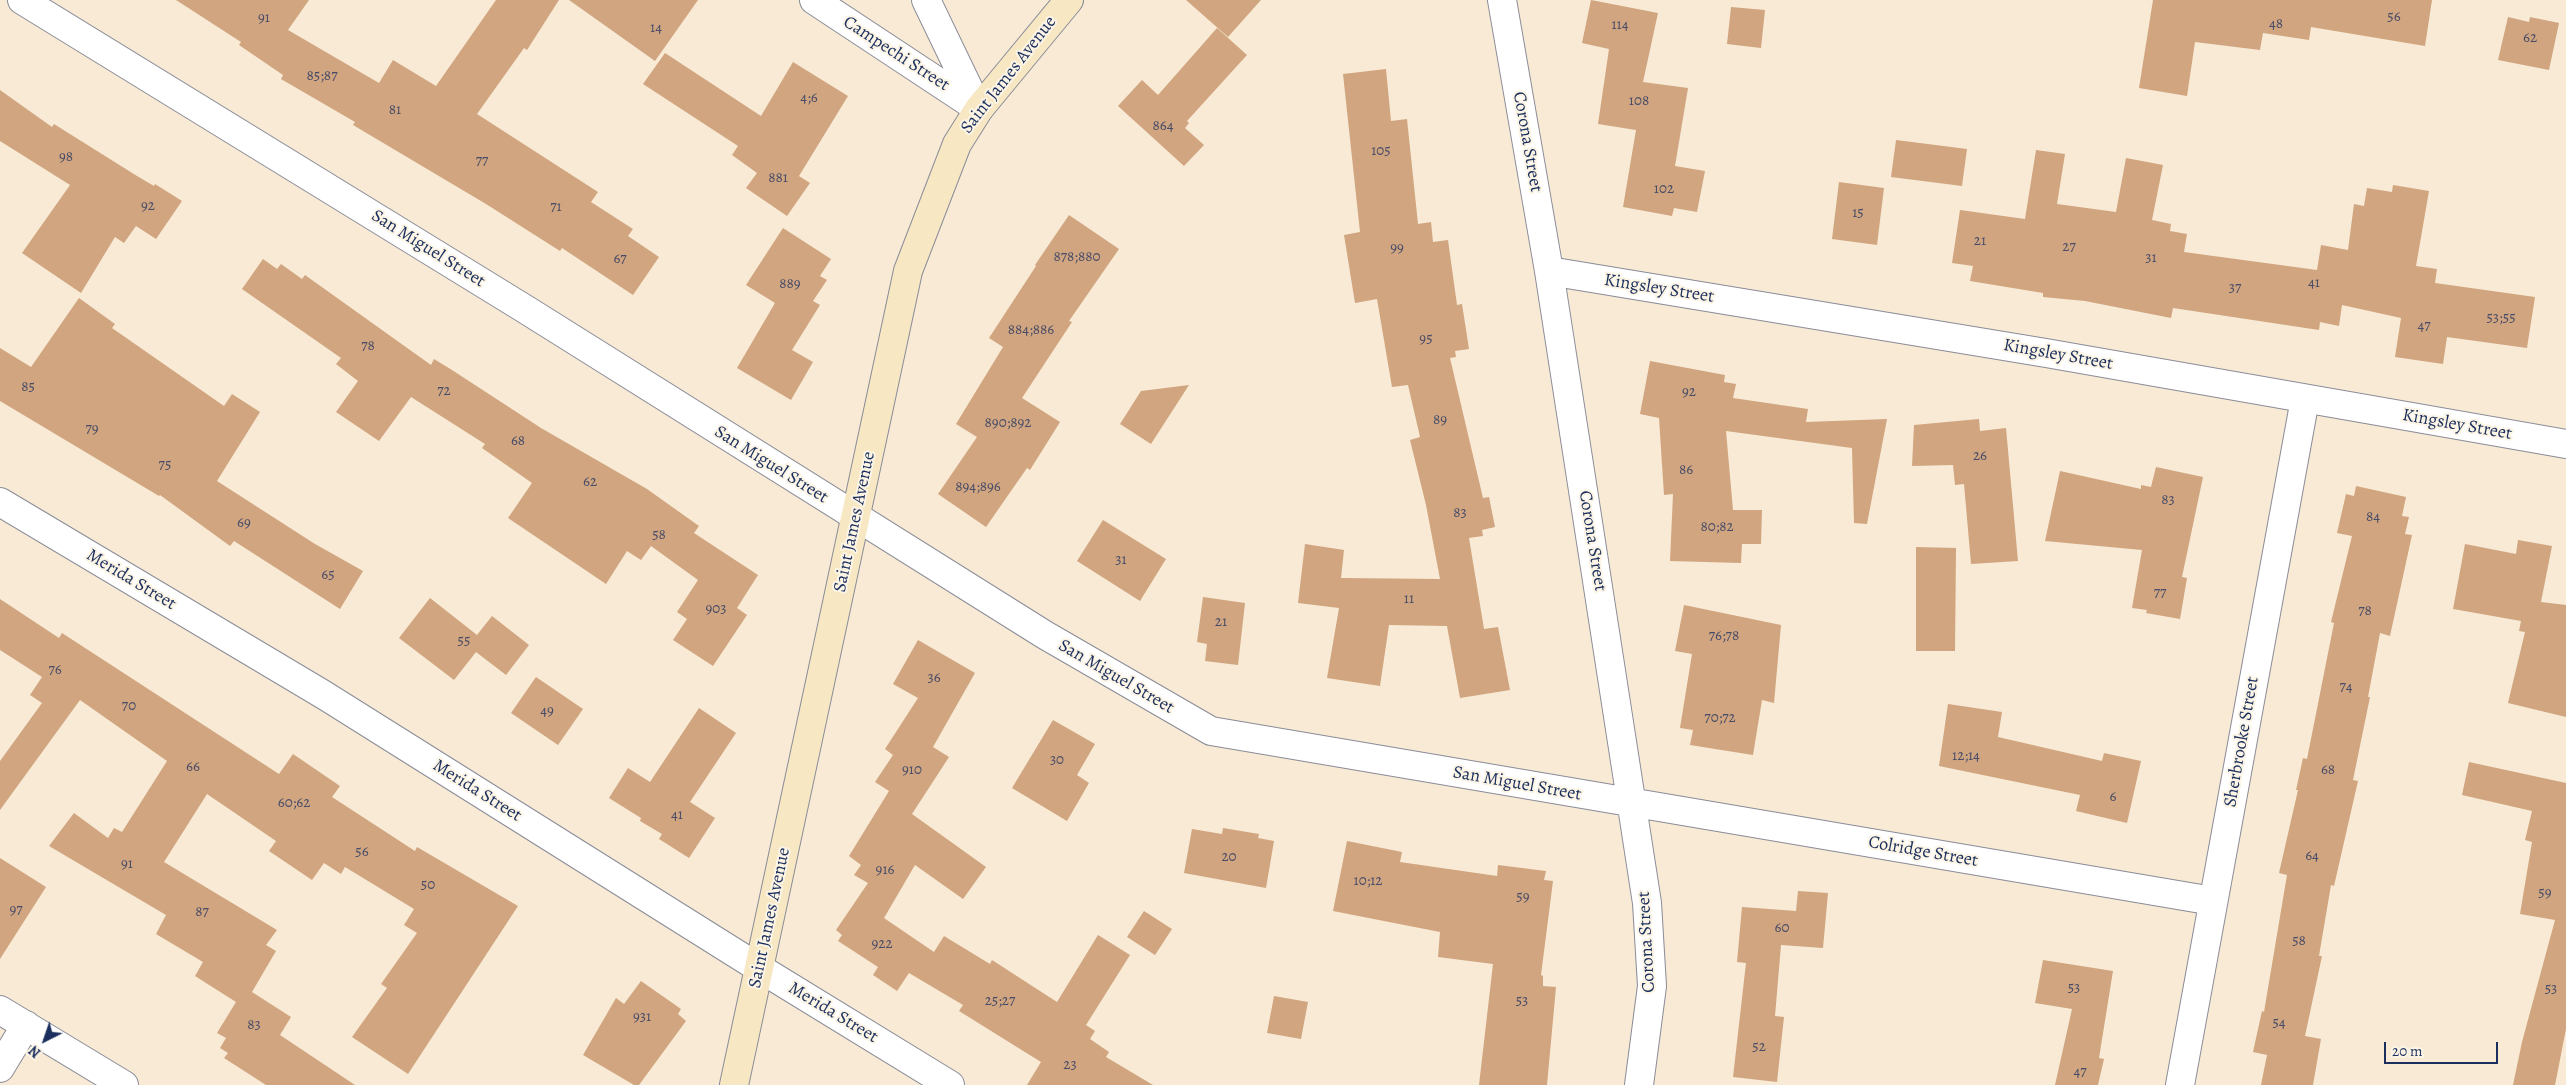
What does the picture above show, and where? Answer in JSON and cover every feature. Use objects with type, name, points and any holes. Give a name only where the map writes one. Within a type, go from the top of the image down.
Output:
[{"type":"main road","name":"Saint James Avenue","points":[[734,1085],[908,271],[957,144],[979,109],[1069,0]]},
{"type":"street","name":"San Miguel Street","points":[[22,0],[525,309],[1045,635],[1210,732],[1632,803]]},
{"type":"street","name":"Campechi Street","points":[[814,0],[979,109]]},
{"type":"street","points":[[926,0],[979,109]]},
{"type":"street","name":"Corona Street","points":[[1502,0],[1550,271],[1647,904],[1652,986],[1639,1085]]},
{"type":"street","name":"Kingsley Street","points":[[1550,271],[2046,353],[2566,444]]},
{"type":"street","name":"Sherbrooke Street","points":[[2180,1085],[2305,399]]},
{"type":"street","name":"Merida Street","points":[[0,502],[324,695],[759,968],[950,1085]]},
{"type":"street","name":"Colridge Street","points":[[1632,803],[2213,901]]},
{"type":"street","points":[[0,1010],[124,1085]]},
{"type":"street","points":[[0,1068],[26,1025]]},
{"type":"building","points":[[176,0],[309,0],[288,30],[379,83],[393,60],[436,86],[496,0],[559,0],[527,50],[524,48],[477,114],[598,192],[591,202],[633,229],[628,236],[659,257],[633,295],[562,248],[560,251],[486,204],[353,125],[355,122],[281,79],[283,75],[239,45],[241,42]]},
{"type":"building","points":[[569,0],[698,0],[655,61]]},
{"type":"building","points":[[1186,0],[1261,0],[1228,37]]},
{"type":"building","points":[[1591,0],[1658,13],[1643,82],[1688,88],[1675,166],[1705,171],[1697,212],[1674,208],[1672,216],[1623,207],[1636,130],[1598,124],[1609,49],[1582,43]]},
{"type":"building","points":[[2153,0],[2432,0],[2425,46],[2311,27],[2309,40],[2263,33],[2260,50],[2195,42],[2187,96],[2139,88]]},
{"type":"building","points":[[1731,7],[1765,10],[1761,48],[1727,44]]},
{"type":"building","points":[[2508,17],[2529,22],[2530,17],[2559,23],[2549,70],[2498,60]]},
{"type":"building","points":[[1217,28],[1247,55],[1187,121],[1189,123],[1185,128],[1204,145],[1184,166],[1118,106],[1142,80],[1158,95]]},
{"type":"building","points":[[665,53],[761,116],[793,62],[848,96],[799,176],[810,183],[787,216],[746,188],[757,173],[732,155],[738,146],[643,84]]},
{"type":"building","points":[[1386,69],[1391,121],[1407,119],[1418,224],[1431,222],[1433,242],[1448,240],[1457,305],[1462,304],[1469,349],[1455,351],[1456,357],[1450,358],[1483,498],[1489,497],[1495,527],[1482,530],[1483,536],[1469,538],[1484,629],[1498,627],[1510,690],[1460,698],[1447,626],[1389,625],[1380,686],[1327,678],[1339,608],[1298,603],[1305,544],[1344,550],[1341,578],[1440,579],[1426,505],[1410,440],[1420,437],[1408,385],[1392,387],[1377,299],[1355,303],[1344,235],[1360,232],[1343,74]]},
{"type":"building","points":[[0,90],[52,127],[54,124],[137,176],[154,186],[155,184],[182,201],[156,239],[136,226],[124,243],[115,237],[81,293],[22,253],[70,185],[0,141]]},
{"type":"building","points":[[1896,140],[1967,149],[1962,186],[1891,177]]},
{"type":"building","points":[[2036,150],[2065,154],[2057,204],[2116,212],[2126,158],[2163,165],[2152,220],[2171,224],[2170,231],[2187,234],[2184,252],[2317,270],[2321,245],[2348,250],[2354,204],[2364,206],[2367,188],[2392,192],[2393,185],[2429,191],[2416,266],[2437,269],[2435,283],[2535,297],[2527,348],[2447,337],[2443,364],[2395,357],[2401,318],[2342,305],[2339,326],[2320,322],[2319,330],[2173,308],[2171,318],[2085,301],[2043,297],[2043,293],[1970,281],[1973,266],[1952,263],[1960,210],[2025,219]]},
{"type":"building","points":[[1839,182],[1884,188],[1877,245],[1832,239]]},
{"type":"building","points":[[1069,215],[1119,249],[1069,321],[1072,322],[1022,398],[1060,422],[1030,470],[1027,468],[986,527],[938,494],[977,437],[956,424],[1003,347],[989,338]]},
{"type":"building","points":[[783,228],[831,259],[820,276],[827,280],[813,301],[820,305],[792,350],[813,362],[791,400],[737,368],[775,303],[746,285]]},
{"type":"building","points":[[263,259],[277,269],[281,264],[302,279],[305,275],[431,365],[434,359],[541,428],[647,489],[699,526],[694,533],[758,575],[737,608],[747,615],[713,666],[673,640],[687,619],[677,612],[698,580],[651,546],[641,560],[627,551],[606,584],[508,518],[532,483],[482,448],[485,444],[411,397],[379,441],[336,412],[358,381],[336,364],[341,358],[242,289]]},
{"type":"building","points":[[79,298],[115,324],[112,328],[224,406],[232,394],[260,412],[217,481],[315,544],[363,571],[340,609],[234,541],[230,546],[160,495],[0,401],[0,348],[31,367]]},
{"type":"building","points":[[1650,361],[1725,375],[1724,382],[1736,384],[1733,398],[1808,409],[1806,422],[1887,419],[1867,524],[1854,523],[1852,448],[1726,431],[1733,510],[1762,510],[1761,544],[1742,544],[1741,563],[1670,561],[1673,494],[1664,495],[1659,418],[1640,414]]},
{"type":"building","points":[[1189,385],[1151,444],[1120,424],[1141,391]]},
{"type":"building","points":[[1979,419],[1980,431],[2006,428],[2018,561],[1971,564],[1964,484],[1955,485],[1953,465],[1912,466],[1914,425]]},
{"type":"building","points":[[2156,467],[2203,477],[2182,577],[2187,578],[2180,619],[2146,613],[2147,610],[2132,608],[2142,550],[2045,541],[2060,471],[2141,489],[2141,485],[2151,487]]},
{"type":"building","points":[[2356,486],[2406,497],[2402,516],[2409,517],[2405,534],[2412,535],[2390,636],[2380,633],[2368,697],[2370,697],[2353,780],[2358,781],[2334,886],[2331,885],[2319,956],[2322,956],[2305,1036],[2321,1039],[2313,1085],[2261,1085],[2267,1055],[2253,1052],[2262,1011],[2264,1012],[2287,875],[2279,873],[2298,790],[2296,790],[2303,758],[2307,759],[2334,623],[2331,622],[2352,536],[2337,533],[2346,494],[2354,496]]},
{"type":"building","points":[[1103,520],[1166,559],[1140,601],[1077,561]]},
{"type":"building","points":[[2518,540],[2552,546],[2541,602],[2566,605],[2566,717],[2508,703],[2525,632],[2519,631],[2521,621],[2453,609],[2465,544],[2516,554]]},
{"type":"building","points":[[1916,547],[1956,548],[1955,651],[1916,651]]},
{"type":"building","points":[[1203,597],[1245,603],[1238,665],[1205,661],[1207,644],[1197,642]]},
{"type":"building","points":[[430,598],[477,635],[492,616],[529,645],[506,675],[476,652],[454,680],[399,638]]},
{"type":"building","points":[[0,599],[59,638],[62,633],[279,774],[293,754],[340,786],[332,797],[415,851],[417,847],[518,906],[408,1074],[352,1037],[387,988],[381,984],[417,933],[404,925],[414,909],[345,867],[341,874],[324,863],[312,880],[269,851],[276,841],[207,794],[164,862],[277,930],[266,945],[276,951],[252,992],[291,1017],[280,1035],[355,1085],[266,1085],[224,1058],[228,1053],[220,1048],[226,1038],[217,1033],[236,1002],[195,976],[203,962],[156,934],[166,915],[49,846],[74,813],[108,838],[114,828],[122,832],[167,761],[80,700],[0,810],[0,761],[42,703],[30,695],[42,677],[0,650]]},
{"type":"building","points":[[1684,605],[1781,625],[1774,703],[1762,700],[1753,755],[1690,745],[1693,730],[1680,728],[1692,654],[1675,651]]},
{"type":"building","points":[[918,640],[975,673],[933,747],[949,757],[912,814],[986,867],[963,899],[915,865],[884,918],[934,952],[944,936],[990,964],[992,960],[1057,1002],[1098,935],[1130,955],[1086,1025],[1095,1031],[1090,1039],[1109,1052],[1106,1057],[1153,1085],[1027,1085],[1041,1062],[959,1011],[963,1005],[909,973],[897,991],[873,975],[878,967],[838,941],[842,935],[836,930],[868,883],[854,875],[861,865],[849,856],[889,791],[875,782],[893,755],[885,749],[918,698],[893,684]]},
{"type":"building","points":[[536,677],[583,709],[558,745],[511,713]]},
{"type":"building","points":[[1948,704],[2002,712],[1998,737],[2102,761],[2104,753],[2141,761],[2127,823],[2076,811],[2080,795],[1939,766]]},
{"type":"building","points":[[699,708],[736,733],[690,802],[715,818],[689,858],[659,839],[662,834],[640,821],[641,818],[609,798],[628,768],[650,782]]},
{"type":"building","points":[[1053,720],[1095,744],[1077,775],[1089,783],[1067,821],[1012,788]]},
{"type":"building","points":[[2469,762],[2566,783],[2566,1029],[2555,1085],[2513,1085],[2522,1042],[2555,920],[2520,914],[2532,842],[2525,840],[2532,811],[2462,795]]},
{"type":"building","points":[[1223,828],[1259,834],[1258,838],[1274,841],[1266,888],[1184,873],[1192,829],[1222,834]]},
{"type":"building","points":[[1347,841],[1402,852],[1400,862],[1497,876],[1498,865],[1546,871],[1544,880],[1553,881],[1541,975],[1543,976],[1543,986],[1556,987],[1547,1085],[1479,1085],[1493,964],[1438,957],[1440,932],[1333,911]]},
{"type":"building","points":[[0,858],[46,887],[0,959]]},
{"type":"building","points":[[1798,891],[1828,893],[1823,948],[1781,945],[1775,1016],[1784,1017],[1777,1082],[1733,1077],[1746,963],[1737,962],[1742,907],[1796,911]]},
{"type":"building","points":[[1144,911],[1172,929],[1155,955],[1127,937]]},
{"type":"building","points":[[2043,960],[2113,971],[2099,1058],[2104,1059],[2098,1085],[2055,1085],[2072,1009],[2035,1003]]},
{"type":"building","points":[[641,981],[681,1009],[678,1014],[686,1021],[639,1085],[634,1085],[583,1055],[616,998],[624,1004]]},
{"type":"building","points":[[1274,996],[1308,1002],[1301,1039],[1267,1033]]}]
